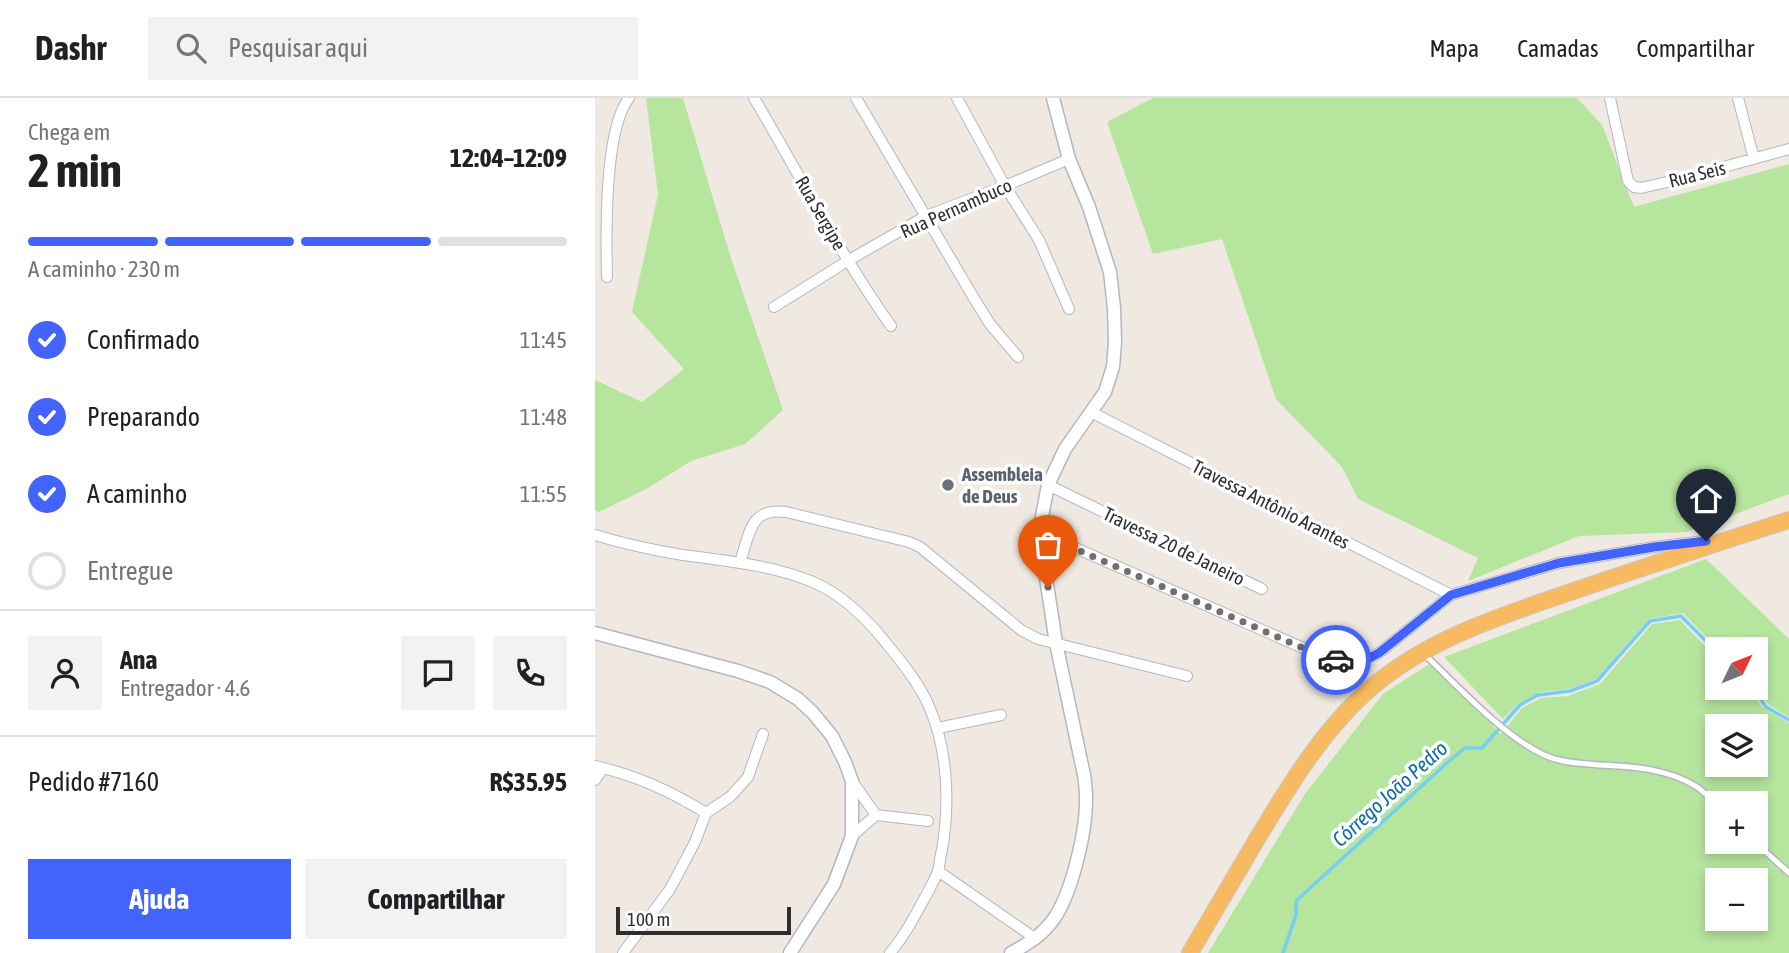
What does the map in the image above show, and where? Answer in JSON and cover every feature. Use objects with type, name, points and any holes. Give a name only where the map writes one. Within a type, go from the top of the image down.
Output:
[{"type":"highway","points":[[1190,953],[1283,795],[1326,735],[1363,694],[1395,669],[1422,652],[1471,628],[1789,520]]},
{"type":"street","points":[[607,277],[606,235],[612,145],[619,117],[629,98]]},
{"type":"street","name":"Rua Sergipe","points":[[754,98],[891,326]]},
{"type":"street","points":[[856,98],[985,316],[1018,357]]},
{"type":"street","points":[[957,98],[1005,186],[1039,240],[1069,309]]},
{"type":"street","points":[[1011,953],[1035,939],[1053,920],[1067,896],[1079,850],[1086,808],[1084,775],[1056,643],[1039,533],[1048,485],[1065,449],[1105,392],[1113,367],[1115,342],[1110,272],[1101,241],[1069,159],[1053,98]]},
{"type":"street","name":"Rua Seis","points":[[1609,98],[1628,181],[1633,187],[1641,188],[1789,149]]},
{"type":"street","points":[[1738,98],[1753,159]]},
{"type":"street","name":"Rua Pernambuco","points":[[774,307],[926,216],[1069,159]]},
{"type":"street","name":"Travessa Antônio Arantes","points":[[1091,412],[1451,595]]},
{"type":"street","name":"Travessa 20 de Janeiro","points":[[1048,485],[1262,589]]},
{"type":"street","points":[[740,562],[753,524],[761,515],[772,510],[909,542],[920,547],[1021,630],[1038,639],[1187,676]]},
{"type":"street","points":[[1039,533],[1326,658],[1342,661],[1369,658],[1379,653],[1451,595],[1559,563],[1654,547],[1731,538]]},
{"type":"street","points":[[595,535],[671,552],[740,562],[814,583],[836,595],[854,610],[902,662],[927,702],[938,728],[947,789],[945,829],[938,871],[914,918],[890,953]]},
{"type":"street","points":[[595,633],[738,671],[770,682],[798,699],[832,736],[852,781],[876,816]]},
{"type":"street","points":[[938,728],[1001,716]]},
{"type":"street","points":[[623,953],[670,889],[695,842],[706,813],[730,797],[748,777],[763,734]]},
{"type":"street","points":[[595,780],[599,767],[647,781],[680,796],[706,813]]},
{"type":"street","points":[[789,953],[834,884],[852,836],[852,781]]},
{"type":"street","points":[[852,836],[876,816],[928,821]]},
{"type":"street","points":[[938,871],[1035,939]]},
{"type":"lane","points":[[1422,652],[1485,712],[1517,739],[1543,755],[1570,763],[1643,768],[1676,777],[1698,787],[1705,794]]},
{"type":"lane","points":[[1768,854],[1789,873]]},
{"type":"green space","points":[[646,98],[683,98],[730,255],[783,410],[745,444],[691,461],[648,488],[599,512],[595,510],[595,380],[642,402],[684,369],[632,312],[658,195]]},
{"type":"green space","points":[[1153,98],[1577,98],[1602,125],[1634,207],[1789,164],[1789,494],[1687,532],[1579,536],[1468,581],[1478,558],[1358,499],[1342,467],[1276,399],[1222,239],[1153,254],[1107,122]]},
{"type":"green space","points":[[1706,559],[1789,639],[1789,717],[1766,700],[1768,700],[1768,637],[1706,637],[1683,613],[1649,619],[1596,679],[1569,689],[1540,692],[1517,705],[1503,719],[1444,657]]},
{"type":"green space","points":[[1680,620],[1705,646],[1705,700],[1757,700],[1762,707],[1789,723],[1789,953],[1208,953],[1305,794],[1383,694],[1431,663],[1501,734],[1522,708],[1541,698],[1568,696],[1600,684],[1652,624]]},
{"type":"waterway","name":"Córrego João Pedro","points":[[1283,953],[1296,915],[1296,901],[1465,748],[1482,748],[1520,705],[1538,695],[1570,691],[1597,681],[1650,621],[1681,616],[1705,640]]},
{"type":"waterway","name":"Córrego João Pedro","points":[[1761,700],[1766,707],[1789,720]]},
{"type":"way so far","points":[[1048,587],[1039,533],[1336,660]]},
{"type":"place","name":"Assembleia de Deus","points":[[948,485]]},
{"type":"route","points":[[1336,660],[1369,658],[1379,653],[1451,595],[1559,563],[1706,541]]}]
